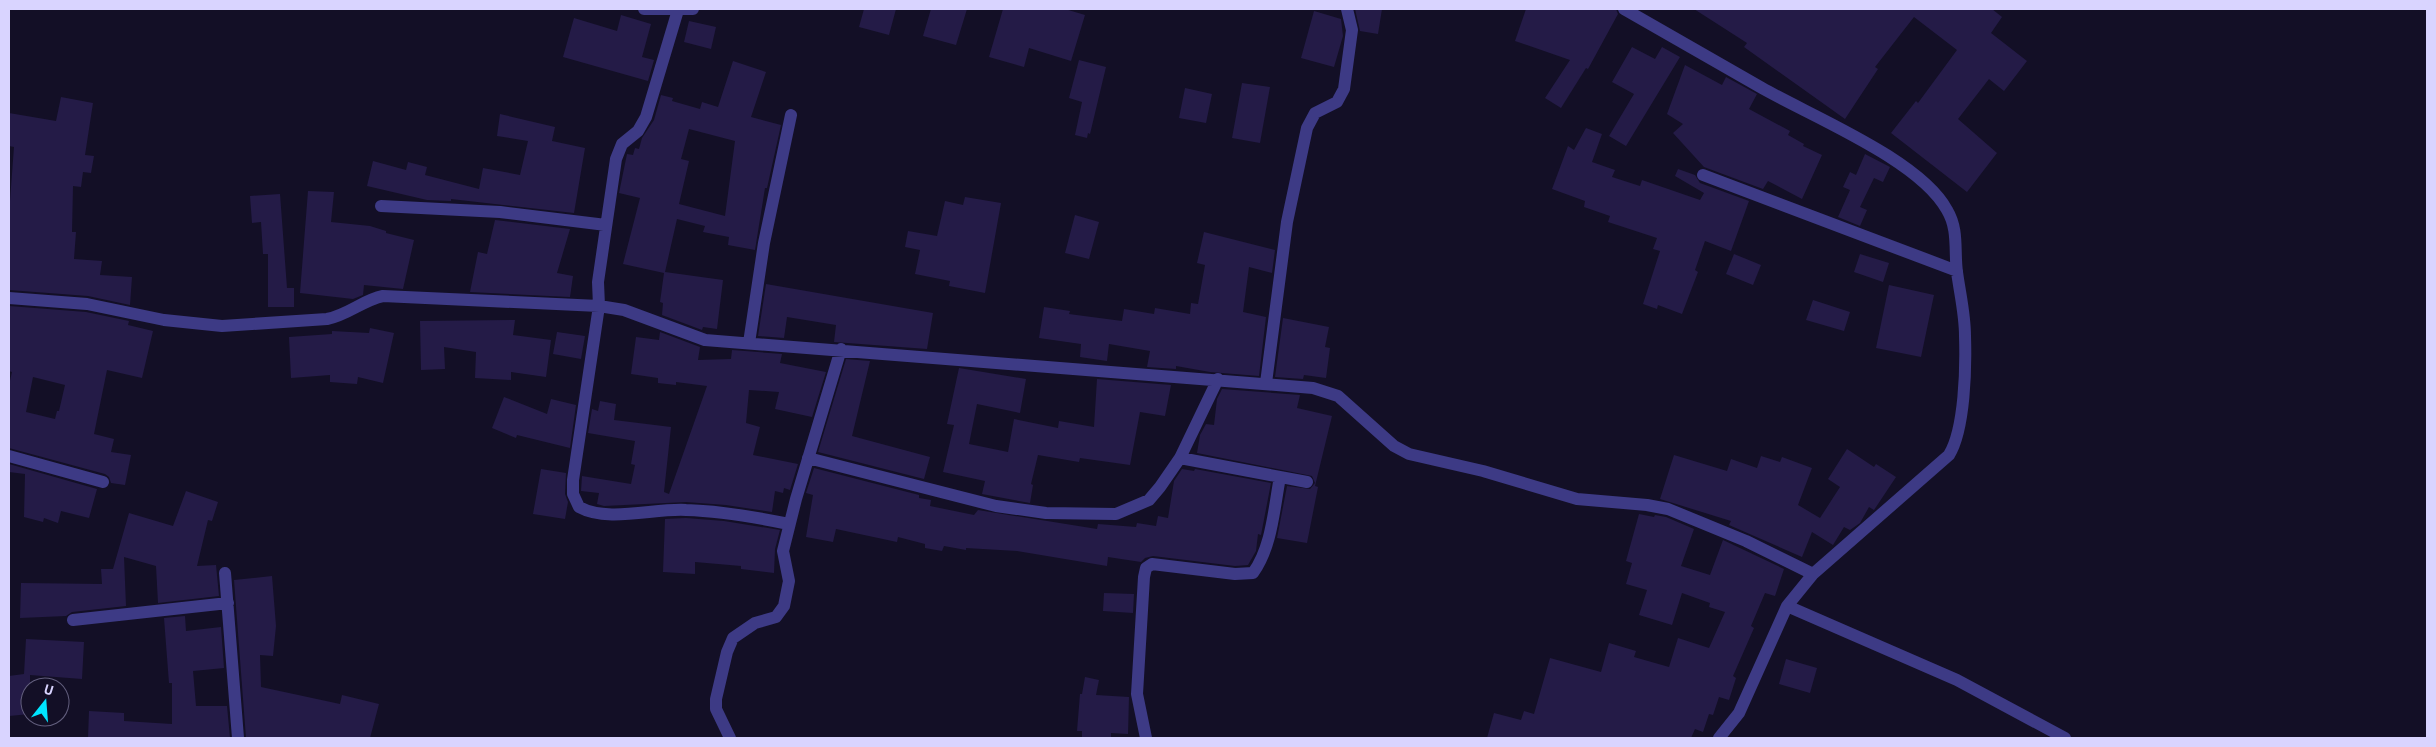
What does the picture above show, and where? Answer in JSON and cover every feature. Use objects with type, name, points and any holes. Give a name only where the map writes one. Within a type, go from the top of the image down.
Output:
[{"type":"street","points":[[644,9],[693,9]]},
{"type":"street","points":[[1266,383],[1287,222],[1308,128],[1314,113],[1337,102],[1344,89],[1352,30],[1347,9]]},
{"type":"street","points":[[1624,9],[1763,89],[1901,162],[1936,194],[1948,210],[1956,234],[1957,271],[1965,310],[1966,364],[1959,430],[1954,448],[1943,461],[1813,574],[1787,606],[1739,712],[1719,738]]},
{"type":"street","points":[[678,10],[646,117],[638,131],[622,144],[618,151],[598,282],[598,306],[573,480],[573,494],[579,508],[594,514],[683,510],[719,512],[789,524]]},
{"type":"street","points":[[749,343],[764,243],[791,115]]},
{"type":"street","points":[[1703,175],[1957,271]]},
{"type":"street","points":[[381,206],[500,212],[606,225]]},
{"type":"street","points":[[9,298],[88,304],[164,320],[222,326],[338,317],[373,298],[383,296],[598,306],[635,312],[693,337],[841,349],[899,357],[1218,379],[1313,388],[1338,396],[1394,446],[1409,454],[1483,471],[1577,499],[1646,505],[1668,509],[1746,541],[1813,574]]},
{"type":"street","points":[[730,738],[716,709],[716,699],[726,652],[733,638],[741,632],[755,623],[776,617],[782,611],[790,581],[783,551],[789,524],[841,349]]},
{"type":"street","points":[[808,458],[996,506],[1046,513],[1116,514],[1149,500],[1180,458],[1218,379]]},
{"type":"street","points":[[9,456],[103,482]]},
{"type":"street","points":[[1180,458],[1307,482]]},
{"type":"street","points":[[1146,738],[1137,694],[1146,568],[1152,564],[1235,574],[1252,573],[1260,563],[1266,549],[1280,477]]},
{"type":"street","points":[[225,573],[238,738]]},
{"type":"street","points":[[73,620],[228,603]]},
{"type":"street","points":[[1787,606],[1957,680],[2065,738]]},
{"type":"building","points":[[864,9],[896,9],[889,35],[859,27]]},
{"type":"building","points":[[931,9],[967,9],[956,45],[923,36]]},
{"type":"building","points":[[1003,9],[1065,9],[1085,15],[1071,61],[1029,48],[1024,67],[989,57]]},
{"type":"building","points":[[1355,9],[1382,9],[1378,34],[1360,31]]},
{"type":"building","points":[[1526,9],[1616,9],[1618,14],[1588,69],[1586,68],[1561,108],[1545,98],[1570,60],[1515,41]]},
{"type":"building","points":[[1694,9],[1992,9],[2002,17],[1991,33],[2027,61],[2004,91],[1989,79],[1958,119],[1997,153],[1967,192],[1891,133],[1916,101],[1918,103],[1957,50],[1914,17],[1875,67],[1878,69],[1845,119],[1744,47],[1747,43]]},
{"type":"building","points":[[1314,11],[1341,19],[1343,36],[1334,67],[1301,58]]},
{"type":"building","points":[[621,15],[651,24],[642,57],[654,60],[648,81],[563,57],[574,18],[617,31]]},
{"type":"building","points":[[689,21],[716,27],[711,49],[684,42]]},
{"type":"building","points":[[1632,47],[1655,59],[1662,47],[1680,57],[1626,146],[1609,136],[1634,94],[1612,82]]},
{"type":"building","points":[[1079,60],[1106,67],[1090,134],[1088,133],[1087,138],[1075,135],[1082,102],[1069,98]]},
{"type":"building","points":[[733,61],[766,72],[751,117],[781,125],[767,188],[765,188],[755,250],[728,245],[729,237],[703,232],[705,226],[677,219],[665,272],[723,280],[717,329],[703,327],[702,330],[662,315],[663,303],[660,302],[664,273],[623,264],[640,198],[619,193],[627,154],[633,155],[635,148],[639,149],[642,138],[654,120],[661,95],[673,98],[672,101],[700,109],[702,102],[718,107]],"holes":[[[689,129],[735,141],[725,216],[679,204],[689,161],[681,159]]]},
{"type":"building","points":[[1685,65],[1722,85],[1726,77],[1757,94],[1749,109],[1790,131],[1788,135],[1804,144],[1803,146],[1822,155],[1802,199],[1768,181],[1763,189],[1704,167],[1673,133],[1683,124],[1667,114]]},
{"type":"building","points":[[1242,83],[1270,87],[1260,143],[1232,138]]},
{"type":"building","points":[[1185,88],[1212,94],[1206,123],[1179,118]]},
{"type":"building","points":[[61,97],[93,103],[85,155],[94,156],[91,173],[83,172],[81,187],[73,186],[72,232],[76,232],[74,259],[102,261],[100,275],[132,277],[130,305],[88,296],[9,290],[9,214],[14,147],[9,146],[9,113],[56,121]]},
{"type":"building","points":[[500,114],[555,127],[552,141],[585,148],[574,213],[451,199],[451,201],[427,200],[367,186],[373,161],[406,170],[408,162],[427,167],[425,175],[479,189],[483,168],[520,175],[528,141],[497,136]]},
{"type":"building","points":[[1586,128],[1602,134],[1592,162],[1615,170],[1612,177],[1640,186],[1642,180],[1700,200],[1704,193],[1675,176],[1678,169],[1695,175],[1700,183],[1749,201],[1731,251],[1705,241],[1695,270],[1698,272],[1682,314],[1658,305],[1657,309],[1643,304],[1660,251],[1653,249],[1657,238],[1608,222],[1610,216],[1584,207],[1585,201],[1552,189],[1568,146],[1574,150]]},
{"type":"building","points":[[1865,154],[1890,167],[1883,182],[1874,178],[1860,207],[1867,210],[1860,226],[1838,217],[1850,190],[1843,187],[1850,172],[1856,175]]},
{"type":"building","points":[[308,191],[334,192],[331,222],[370,226],[386,231],[386,233],[414,240],[403,289],[364,285],[363,295],[353,299],[300,293]]},
{"type":"building","points":[[280,194],[287,288],[294,288],[294,307],[268,307],[268,254],[263,254],[261,222],[252,223],[250,196]]},
{"type":"building","points":[[965,197],[1001,203],[985,293],[949,286],[950,281],[915,274],[920,250],[905,247],[908,231],[937,236],[945,201],[963,205]]},
{"type":"building","points":[[1075,215],[1099,222],[1089,259],[1065,253]]},
{"type":"building","points":[[495,220],[570,229],[557,273],[573,276],[570,297],[470,292],[478,252],[487,254]]},
{"type":"building","points":[[1204,232],[1275,250],[1272,273],[1249,267],[1243,312],[1266,317],[1259,376],[1210,372],[1176,366],[1176,369],[1147,367],[1150,351],[1109,344],[1107,361],[1080,357],[1081,344],[1039,338],[1044,307],[1070,311],[1069,314],[1122,321],[1124,309],[1154,314],[1155,308],[1190,314],[1191,303],[1198,304],[1205,265],[1197,263]]},
{"type":"building","points":[[1734,254],[1761,265],[1753,285],[1726,274]]},
{"type":"building","points":[[1860,254],[1889,263],[1883,282],[1854,272]]},
{"type":"building","points":[[766,284],[933,313],[927,349],[834,342],[836,325],[787,317],[784,338],[758,336]]},
{"type":"building","points":[[1889,285],[1934,295],[1921,357],[1876,348]]},
{"type":"building","points":[[1813,300],[1850,312],[1844,331],[1806,320]]},
{"type":"building","points":[[9,306],[86,312],[129,321],[128,325],[153,331],[142,378],[107,370],[94,434],[114,439],[111,452],[131,455],[125,485],[111,483],[109,477],[105,474],[9,448],[9,385],[12,372],[9,371]],"holes":[[[33,377],[65,385],[59,411],[57,411],[55,419],[26,412]]]},
{"type":"building","points":[[1283,318],[1329,327],[1325,347],[1330,348],[1326,378],[1304,375],[1303,379],[1275,377]]},
{"type":"building","points":[[515,320],[513,335],[551,340],[546,377],[511,372],[511,380],[475,378],[476,352],[444,347],[445,369],[421,370],[420,321]]},
{"type":"building","points":[[370,328],[394,333],[383,383],[358,377],[357,384],[330,382],[330,375],[291,378],[289,337],[332,334],[332,331],[369,333]]},
{"type":"building","points":[[557,332],[585,336],[581,359],[553,354]]},
{"type":"building","points":[[660,332],[700,347],[698,360],[731,359],[732,350],[782,354],[780,363],[826,372],[812,417],[775,409],[779,392],[749,390],[746,423],[760,427],[753,455],[798,464],[790,490],[784,488],[783,493],[775,491],[772,512],[726,505],[686,502],[604,506],[597,504],[599,493],[581,491],[582,476],[631,484],[635,465],[631,464],[635,441],[588,433],[592,409],[598,411],[600,401],[616,404],[614,420],[671,427],[664,492],[669,494],[707,386],[676,382],[676,385],[658,383],[658,378],[631,374],[636,337],[659,340]]},
{"type":"building","points":[[846,359],[870,361],[852,436],[930,457],[924,479],[818,452]]},
{"type":"building","points":[[959,368],[1026,379],[1020,413],[977,404],[969,444],[1008,452],[1014,419],[1058,428],[1059,421],[1094,427],[1097,379],[1171,385],[1165,416],[1140,412],[1130,465],[1080,458],[1079,462],[1038,455],[1031,484],[1033,485],[1030,503],[982,494],[985,481],[943,472],[954,425],[947,424]]},
{"type":"building","points":[[1222,389],[1300,395],[1297,408],[1332,416],[1315,486],[1318,487],[1307,543],[1277,538],[1287,486],[1310,489],[1315,483],[1312,476],[1197,453],[1200,435],[1206,424],[1214,425],[1217,399]]},
{"type":"building","points":[[504,397],[547,414],[551,399],[576,405],[570,448],[517,435],[516,438],[492,428]]},
{"type":"building","points":[[1847,449],[1874,467],[1876,464],[1896,477],[1874,510],[1869,507],[1860,523],[1850,530],[1844,527],[1833,545],[1812,532],[1802,557],[1729,525],[1731,521],[1660,499],[1674,455],[1727,471],[1731,459],[1757,468],[1761,456],[1780,462],[1782,457],[1812,468],[1798,505],[1820,518],[1840,487],[1828,479]]},
{"type":"building","points":[[9,464],[97,489],[89,518],[61,511],[58,523],[44,518],[43,522],[24,517],[25,474],[9,472]]},
{"type":"building","points":[[814,468],[919,495],[919,498],[931,500],[930,506],[974,515],[978,510],[1097,529],[1098,524],[1136,527],[1137,523],[1156,526],[1158,516],[1168,518],[1174,481],[1182,469],[1194,471],[1195,469],[1271,483],[1261,535],[1258,534],[1256,551],[1248,565],[1235,566],[1153,556],[1145,558],[1141,562],[1108,557],[1107,566],[1017,551],[966,548],[966,550],[944,546],[942,551],[925,548],[925,544],[898,537],[897,542],[836,529],[833,542],[806,537],[813,495],[806,493]]},
{"type":"building","points":[[541,469],[566,473],[565,494],[568,502],[565,519],[533,514]]},
{"type":"building","points":[[186,491],[218,502],[212,521],[208,520],[197,566],[216,565],[219,596],[158,603],[156,566],[124,557],[126,606],[72,612],[66,616],[20,618],[21,583],[102,584],[101,569],[113,569],[129,513],[173,526]]},
{"type":"building","points":[[1639,514],[1666,517],[1694,529],[1681,566],[1710,575],[1723,540],[1784,569],[1775,596],[1765,593],[1751,626],[1754,628],[1733,676],[1736,678],[1729,700],[1719,697],[1713,715],[1709,714],[1703,732],[1695,729],[1691,738],[1487,738],[1494,713],[1521,720],[1524,711],[1534,714],[1550,658],[1601,672],[1609,643],[1636,651],[1634,657],[1669,667],[1678,638],[1709,648],[1725,612],[1709,607],[1710,603],[1682,593],[1672,625],[1639,615],[1647,590],[1626,584],[1632,563],[1626,561]]},
{"type":"building","points":[[686,518],[724,521],[780,530],[775,549],[774,573],[741,569],[741,566],[695,562],[695,574],[663,572],[665,519]]},
{"type":"building","points":[[272,576],[276,626],[273,656],[260,655],[261,687],[340,704],[342,695],[379,704],[370,738],[246,738],[234,580]]},
{"type":"building","points":[[1104,593],[1134,594],[1133,613],[1103,611]]},
{"type":"building","points":[[185,616],[186,631],[221,627],[224,668],[193,671],[196,706],[227,706],[230,738],[88,738],[89,711],[124,713],[124,721],[172,724],[172,683],[169,683],[164,618]]},
{"type":"building","points":[[26,639],[84,642],[82,679],[30,675],[30,677],[20,677],[20,715],[9,716],[9,676],[24,674]]},
{"type":"building","points":[[1786,659],[1817,668],[1810,693],[1779,684]]},
{"type":"building","points":[[1085,677],[1099,680],[1096,695],[1129,697],[1128,734],[1111,733],[1111,738],[1082,738],[1082,731],[1077,731],[1080,694],[1082,694]]}]
